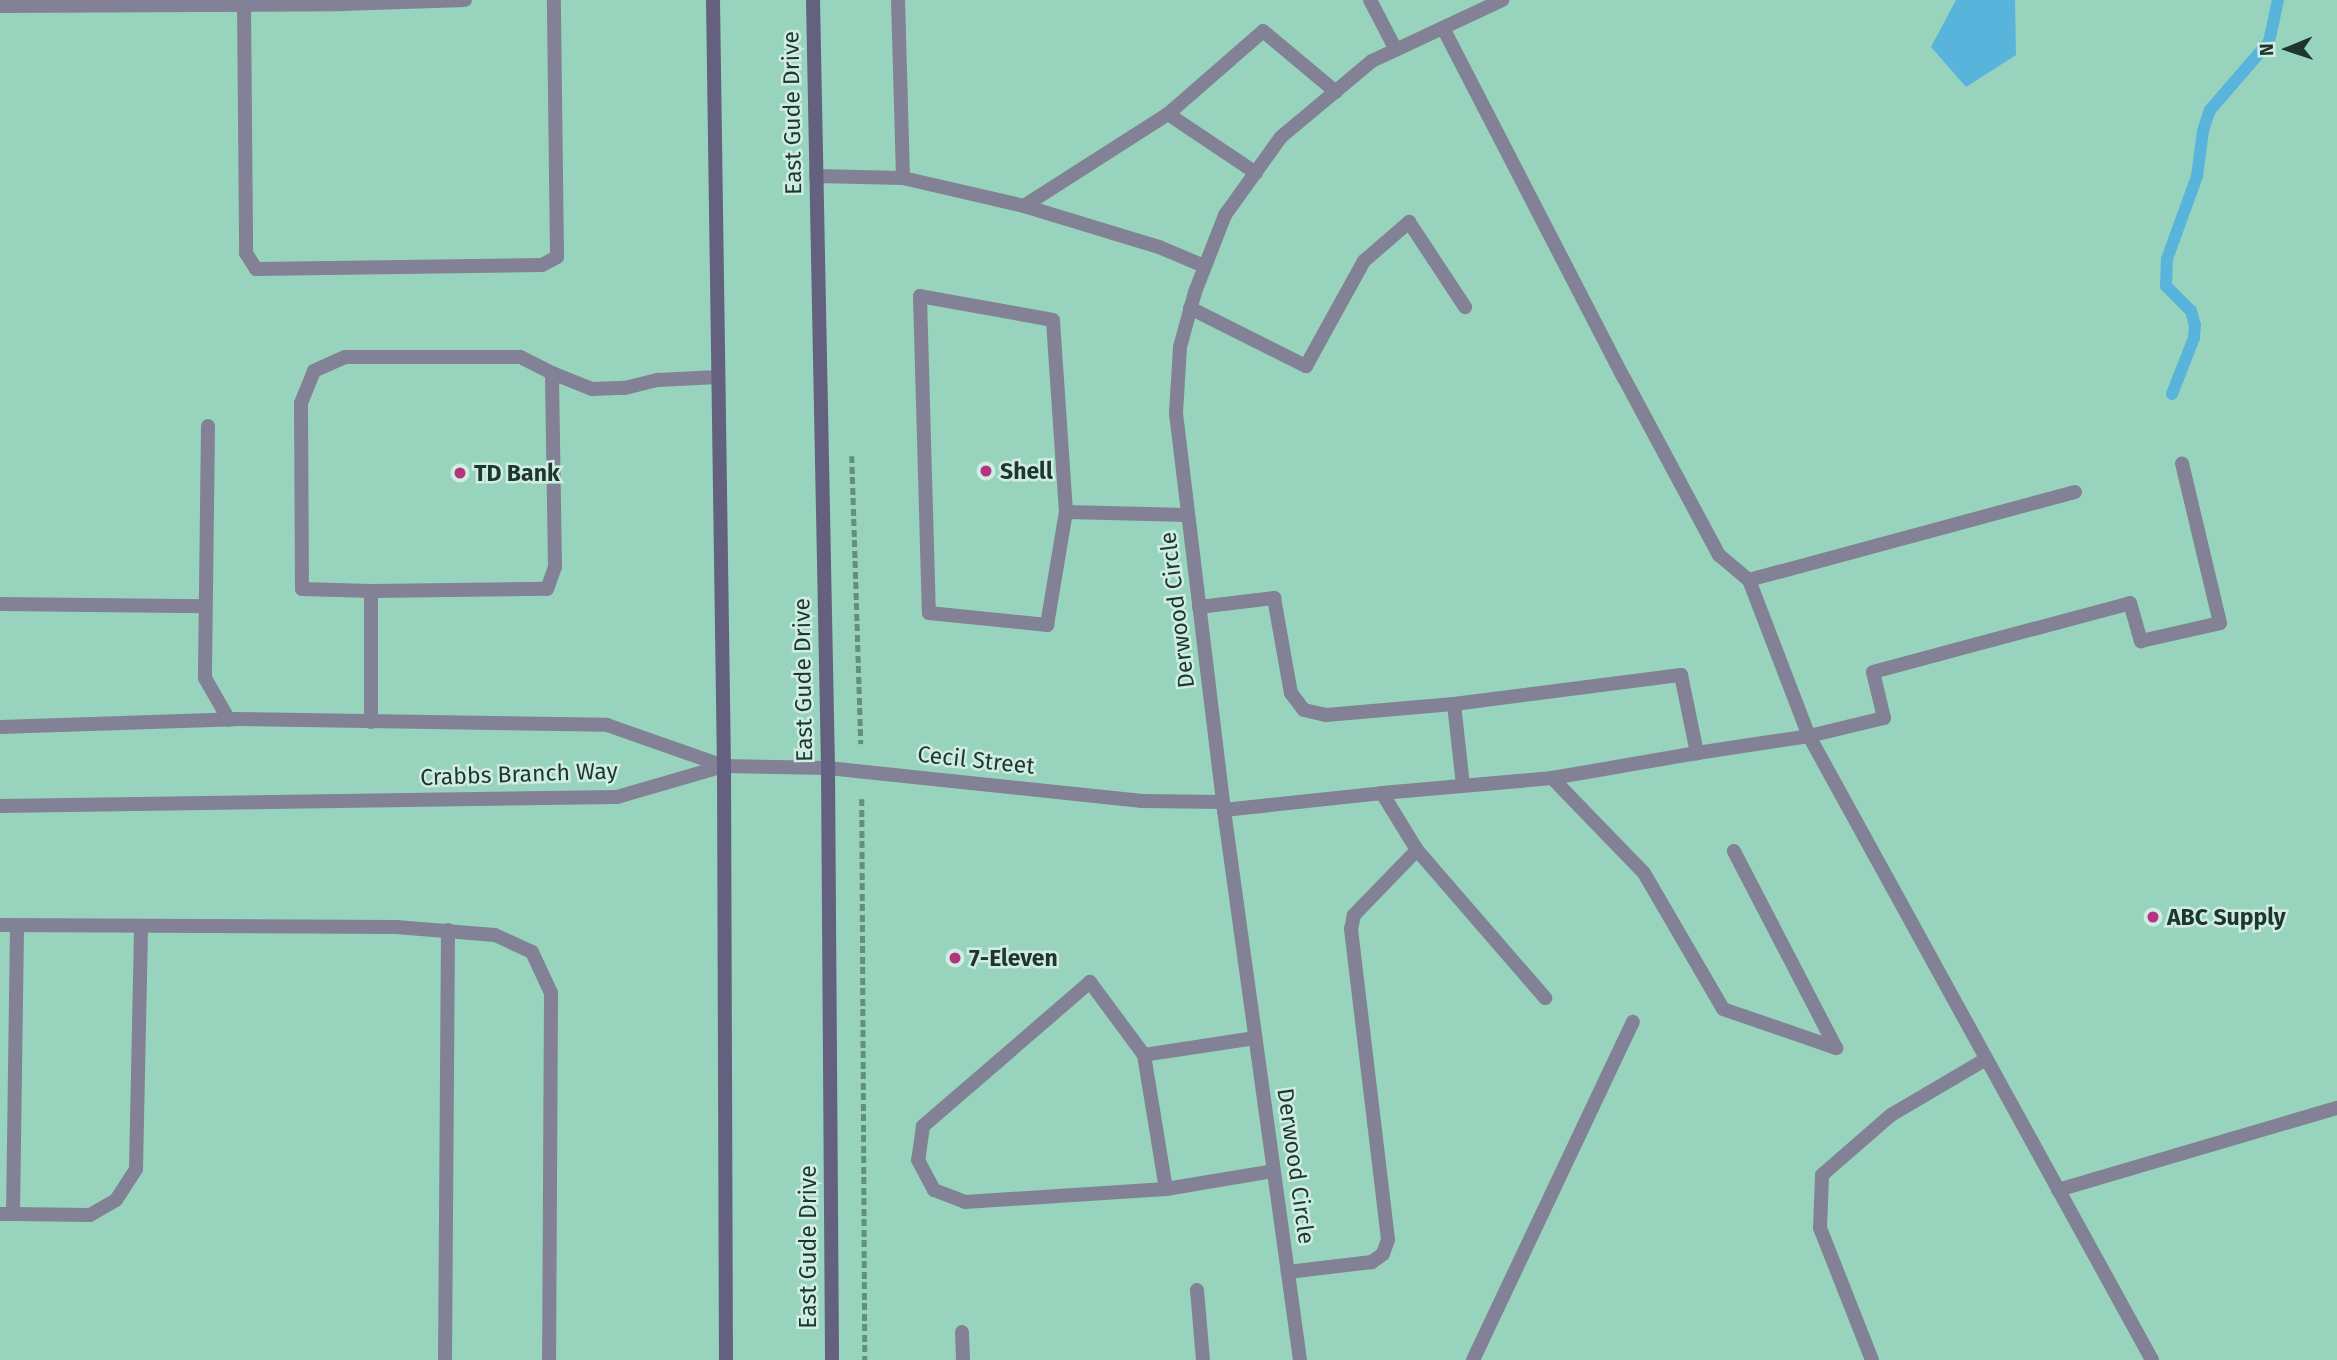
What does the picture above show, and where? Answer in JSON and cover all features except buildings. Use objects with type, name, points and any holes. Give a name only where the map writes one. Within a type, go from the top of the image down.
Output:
[{"type":"main road","points":[[713,0],[724,766],[726,1360]]},
{"type":"main road","name":"East Gude Drive","points":[[813,0],[828,768],[832,1360]]},
{"type":"street","points":[[0,6],[244,5],[465,0]]},
{"type":"street","points":[[244,5],[246,253],[256,269],[541,265],[557,257],[554,0]]},
{"type":"street","points":[[898,0],[903,178]]},
{"type":"street","points":[[1370,0],[1396,50]]},
{"type":"street","name":"Derwood Circle","points":[[1300,1360],[1224,806],[1176,413],[1181,348],[1204,266],[1225,215],[1281,137],[1372,61],[1502,0]]},
{"type":"street","points":[[1443,28],[1719,555],[1749,580],[1809,736],[2152,1360]]},
{"type":"street","points":[[1024,206],[1168,114],[1263,31],[1336,92]]},
{"type":"street","points":[[1168,114],[1256,173]]},
{"type":"street","points":[[816,176],[903,178],[1024,206],[1159,247],[1204,266]]},
{"type":"street","points":[[1190,309],[1306,366],[1364,261],[1409,222],[1465,307]]},
{"type":"street","points":[[920,296],[1053,320],[1066,512],[1047,625],[929,613],[920,296]]},
{"type":"street","points":[[552,373],[555,567],[547,589],[302,589],[301,403],[314,371],[345,357],[507,357],[520,358],[592,389],[718,377]]},
{"type":"street","points":[[208,426],[205,678],[229,720]]},
{"type":"street","name":"Cecil Street","points":[[724,766],[828,768],[1142,801],[1224,806],[1552,778],[1809,736],[1884,718],[1873,672],[2130,603],[2141,641],[2220,623],[2182,463]]},
{"type":"street","points":[[1749,580],[2076,492]]},
{"type":"street","points":[[1066,512],[1188,515]]},
{"type":"street","points":[[371,591],[371,722]]},
{"type":"street","points":[[1199,607],[1274,598],[1291,693],[1304,710],[1326,715],[1454,705],[1681,676],[1697,753]]},
{"type":"street","points":[[0,604],[205,606]]},
{"type":"street","points":[[1454,705],[1463,786]]},
{"type":"street","name":"Crabbs Branch Way","points":[[0,727],[229,720],[607,725],[724,766]]},
{"type":"street","name":"Crabbs Branch Way","points":[[0,806],[617,797],[724,766]]},
{"type":"street","points":[[1552,778],[1644,873],[1723,1009],[1836,1048],[1734,851]]},
{"type":"street","points":[[1382,793],[1417,850],[1545,998]]},
{"type":"street","points":[[1288,1272],[1372,1262],[1383,1254],[1388,1240],[1351,929],[1354,915],[1417,850]]},
{"type":"street","points":[[0,925],[448,930],[495,935],[532,952],[551,993],[549,1360]]},
{"type":"street","points":[[18,925],[6,1214],[90,1214],[116,1200],[135,1169],[141,927]]},
{"type":"street","points":[[446,1360],[448,930]]},
{"type":"street","points":[[1166,1189],[1144,1055],[1090,982],[923,1126],[918,1160],[934,1190],[965,1202],[1166,1189],[1274,1171]]},
{"type":"street","points":[[1473,1360],[1633,1022]]},
{"type":"street","points":[[1144,1055],[1255,1038]]},
{"type":"street","points":[[1872,1360],[1820,1228],[1822,1175],[1891,1115],[1986,1059]]},
{"type":"street","points":[[2058,1189],[2337,1108]]},
{"type":"street","points":[[1197,1290],[1203,1360]]},
{"type":"street","points":[[962,1332],[962,1360]]},
{"type":"water","points":[[1956,0],[2015,0],[2016,55],[1966,87],[1931,47]]},
{"type":"waterway","points":[[2172,394],[2194,338],[2195,325],[2191,311],[2166,286],[2167,259],[2197,176],[2203,131],[2210,110],[2269,42],[2278,0]]},
{"type":"place","name":"Shell","points":[[986,471]]},
{"type":"place","name":"TD Bank","points":[[460,473]]},
{"type":"place","name":"ABC Supply","points":[[2153,917]]},
{"type":"place","name":"7-Eleven","points":[[955,958]]}]
